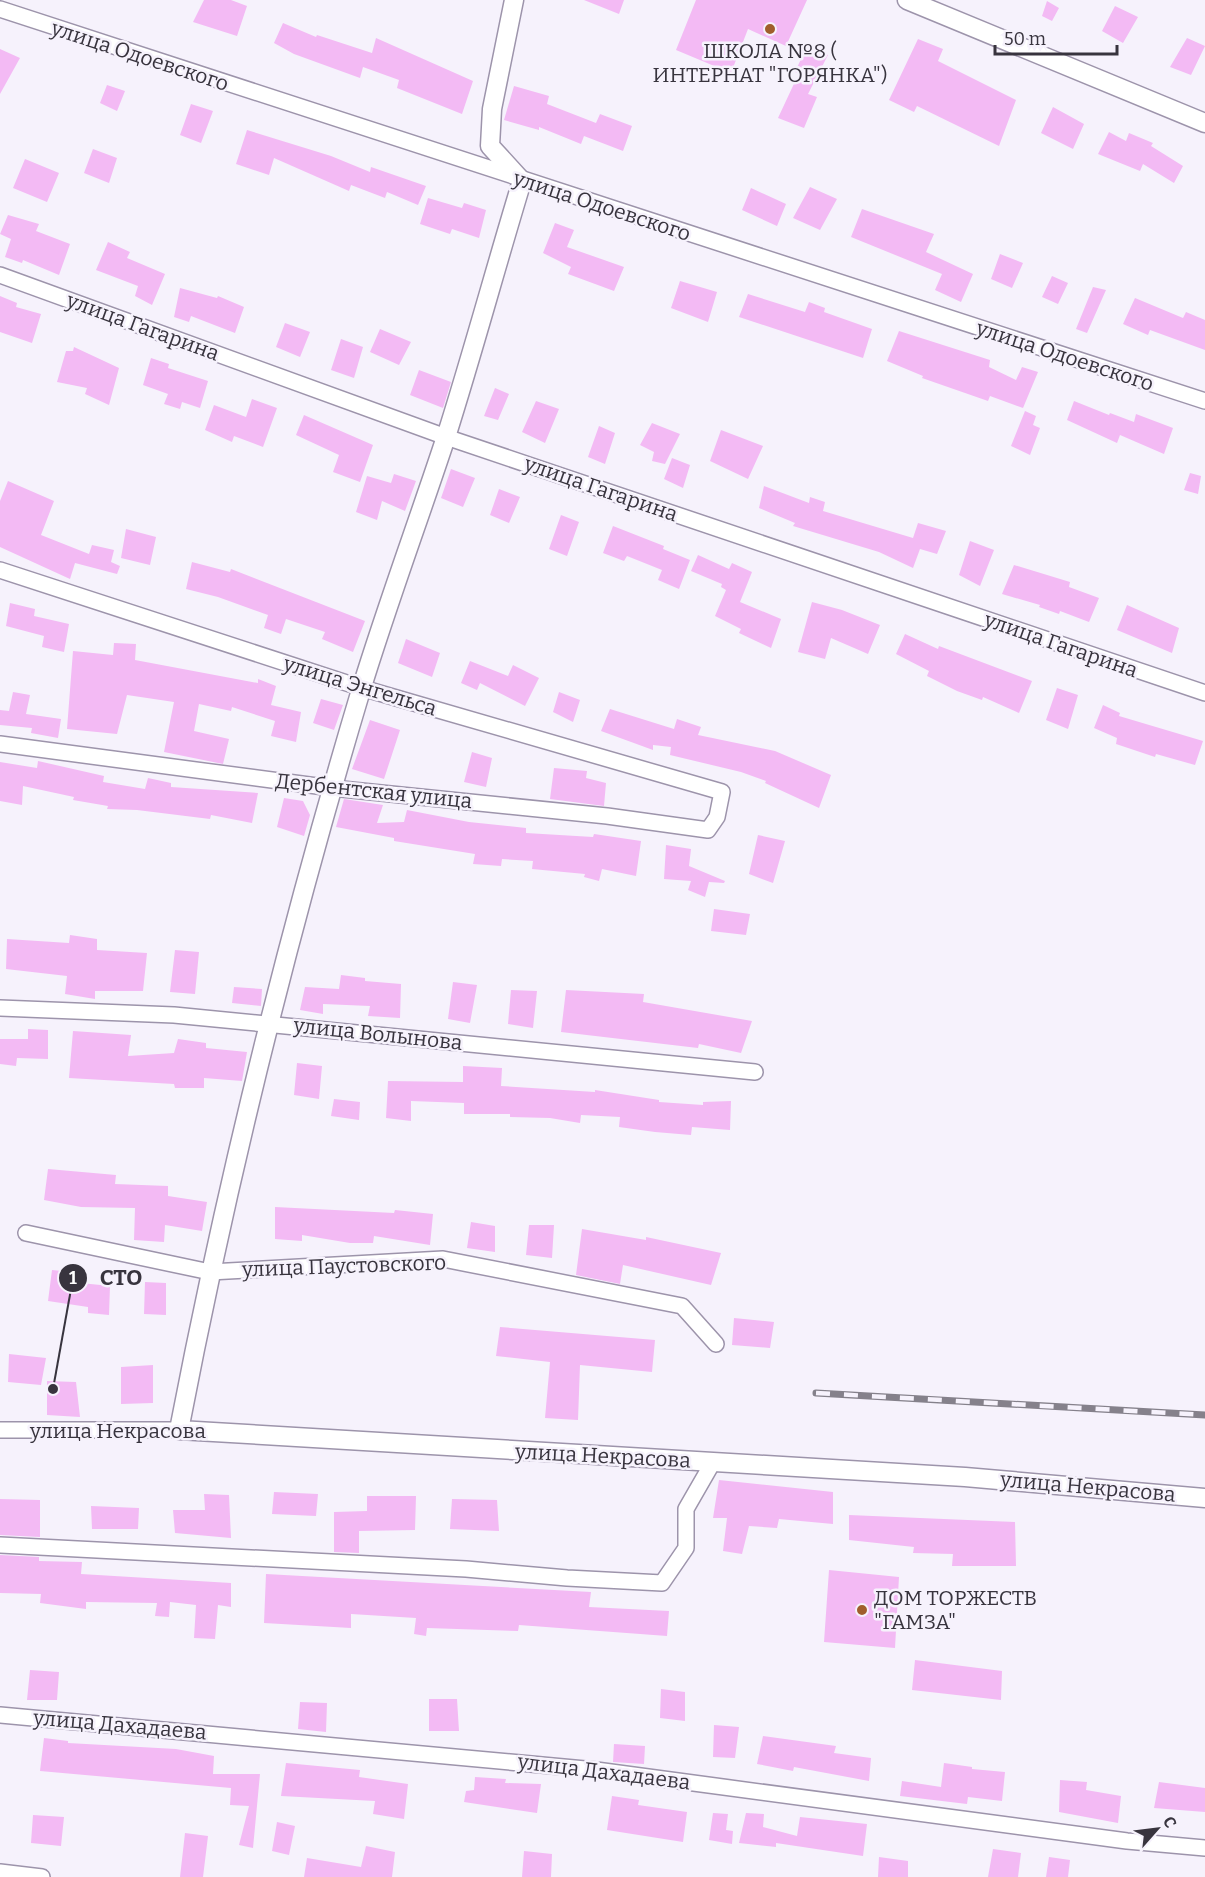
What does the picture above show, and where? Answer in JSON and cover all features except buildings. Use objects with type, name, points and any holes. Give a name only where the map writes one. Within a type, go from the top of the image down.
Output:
[{"type":"street","points":[[179,1430],[210,1272],[268,1023],[332,788],[362,688],[446,437],[522,181],[490,146],[492,109],[514,0]]},
{"type":"street","points":[[907,0],[1205,123]]},
{"type":"street","name":"улица Одоевского","points":[[0,9],[522,181],[1205,401]]},
{"type":"street","name":"улица Гагарина","points":[[0,275],[446,437],[1205,693]]},
{"type":"street","name":"улица Энгельса","points":[[0,570],[362,688],[723,792]]},
{"type":"street","name":"Дербентская улица","points":[[0,744],[332,788],[607,816],[708,830],[717,817],[723,792]]},
{"type":"street","name":"улица Волынова","points":[[0,1008],[174,1015],[755,1072]]},
{"type":"street","name":"улица Паустовского","points":[[26,1233],[210,1272],[443,1259],[682,1306],[716,1344]]},
{"type":"street","name":"улица Некрасова","points":[[0,1430],[179,1430],[965,1477],[1205,1498]]},
{"type":"street","points":[[0,1545],[466,1569],[662,1583],[686,1548],[686,1509],[713,1462]]},
{"type":"street","name":"улица Дахадаева","points":[[0,1715],[596,1770],[1127,1841],[1205,1848]]},
{"type":"street","points":[[0,1872],[42,1877]]},
{"type":"railway","points":[[816,1393],[1205,1415]]},
{"type":"place","name":"ШКОЛА №8 ( ИНТЕРНАТ \"ГОРЯНКА\")","points":[[770,29]]},
{"type":"place","name":"СТО","points":[[53,1389]]},
{"type":"place","name":"ДОМ ТОРЖЕСТВ \"ГАМЗА\"","points":[[862,1610]]}]
